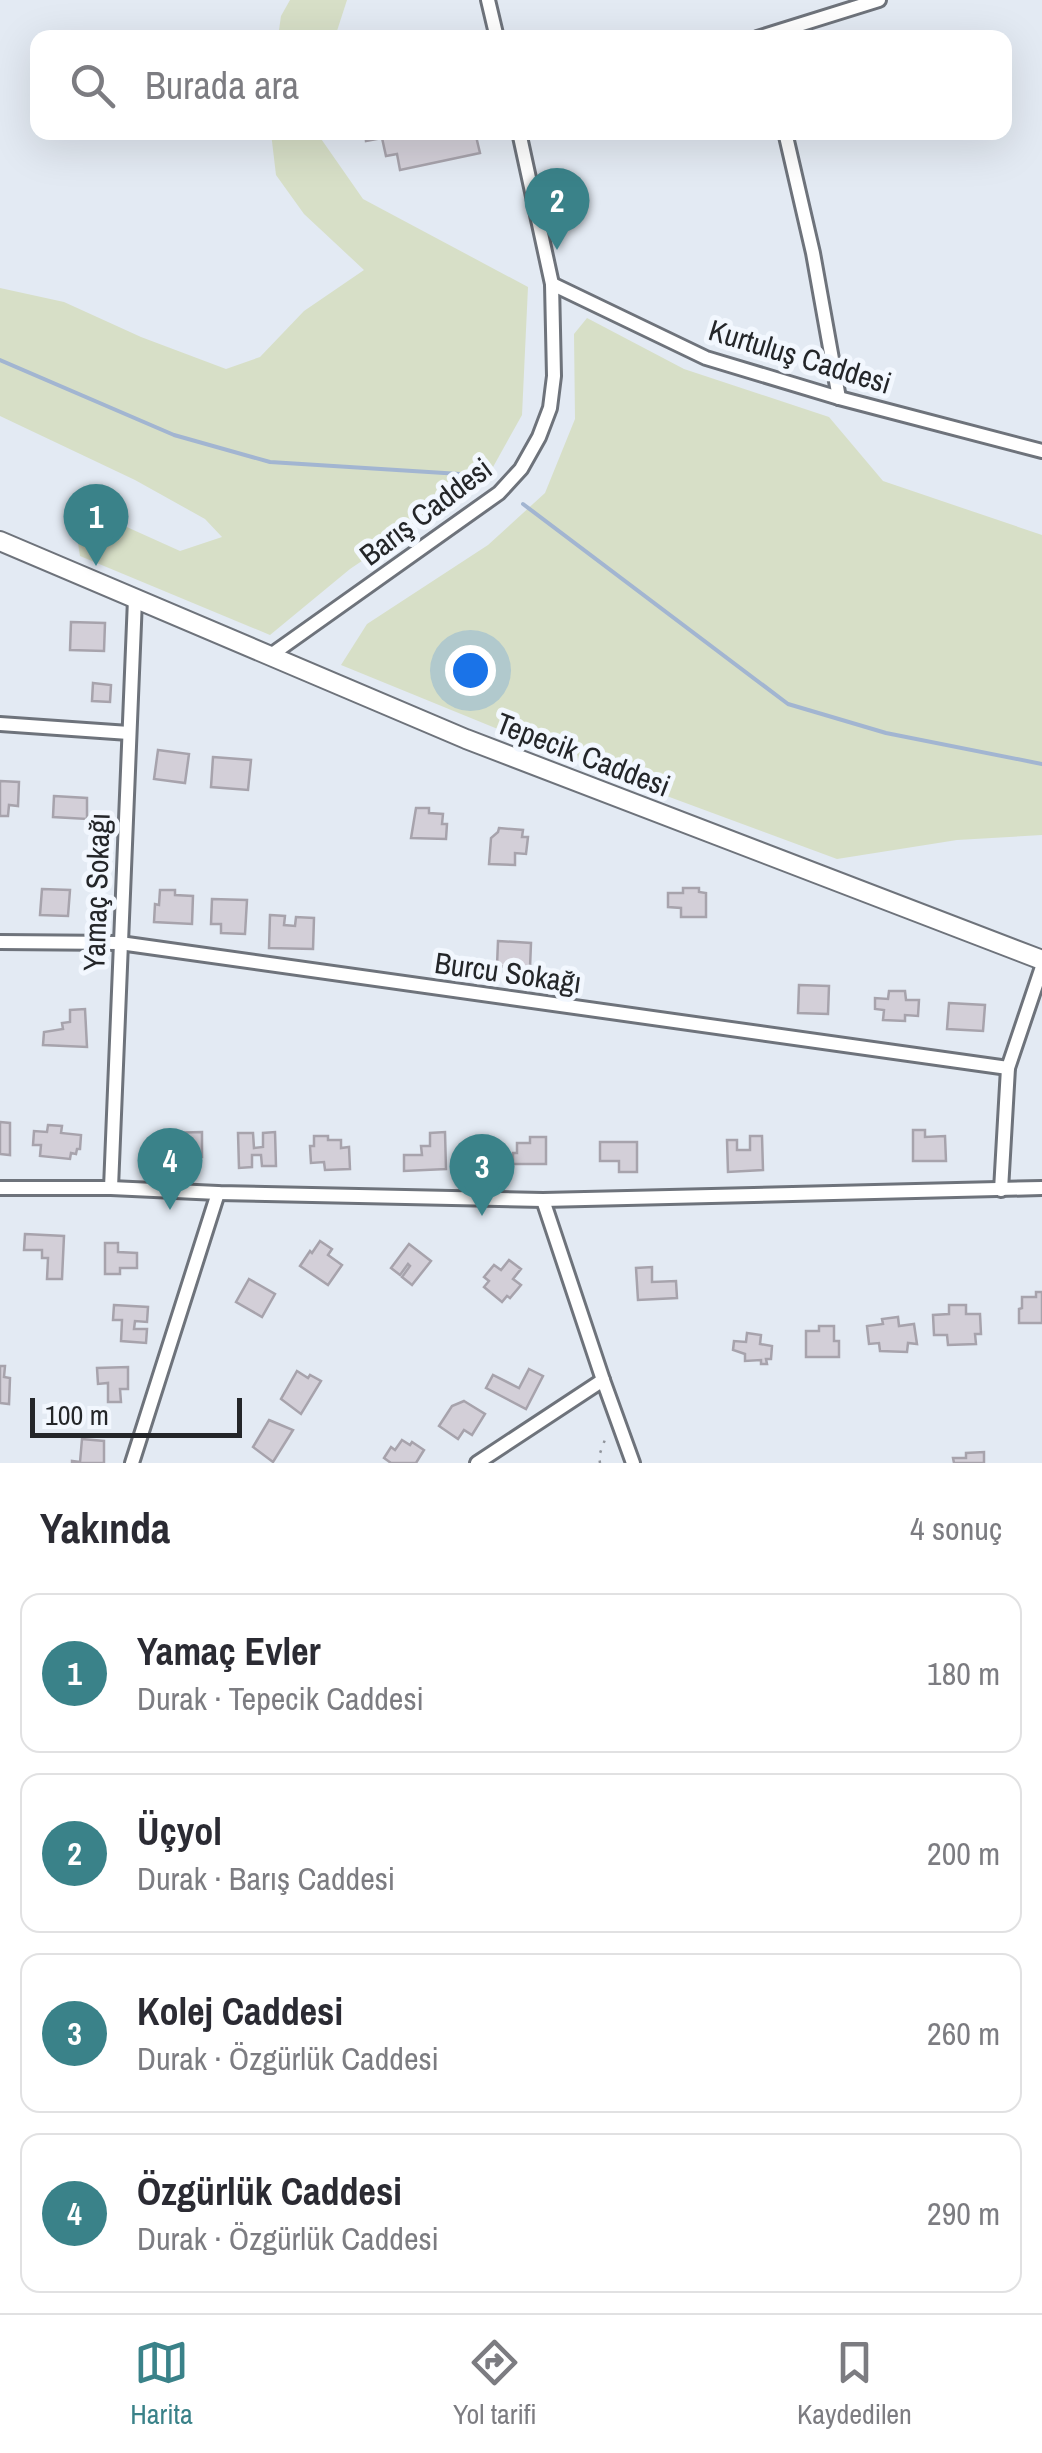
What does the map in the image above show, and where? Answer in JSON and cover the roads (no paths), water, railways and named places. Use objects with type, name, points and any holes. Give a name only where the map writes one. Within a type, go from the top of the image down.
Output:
[{"type":"street","points":[[488,0],[494,30]]},
{"type":"street","points":[[783,30],[879,0]]},
{"type":"street","name":"Barış Caddesi","points":[[271,655],[499,494],[521,468],[539,437],[550,408],[554,376],[552,284],[521,140]]},
{"type":"street","points":[[787,140],[839,398]]},
{"type":"street","name":"Kurtuluş Caddesi","points":[[552,284],[706,358],[839,398],[1042,451]]},
{"type":"street","name":"Tepecik Caddesi","points":[[0,541],[466,739],[1042,963]]},
{"type":"street","name":"Yamaç Sokağı","points":[[111,1188],[135,598]]},
{"type":"street","points":[[0,724],[129,733]]},
{"type":"street","name":"Burcu Sokağı","points":[[0,942],[120,943],[1008,1068]]},
{"type":"street","points":[[1001,1190],[1008,1068],[1042,963]]},
{"type":"street","points":[[0,1188],[543,1200],[1042,1188]]},
{"type":"street","points":[[132,1463],[218,1192]]},
{"type":"street","points":[[543,1200],[633,1463]]},
{"type":"street","points":[[478,1463],[603,1380]]},
{"type":"waterway","points":[[0,360],[174,435],[270,462],[476,475]]},
{"type":"waterway","points":[[523,504],[788,704],[886,733],[1042,764]]},
{"type":"place","name":"Üçyol","points":[[557,250]]},
{"type":"place","name":"Yamaç Evler","points":[[96,566]]},
{"type":"place","name":"Özgürlük Caddesi","points":[[170,1210]]},
{"type":"place","name":"Kolej Caddesi","points":[[482,1216]]}]
